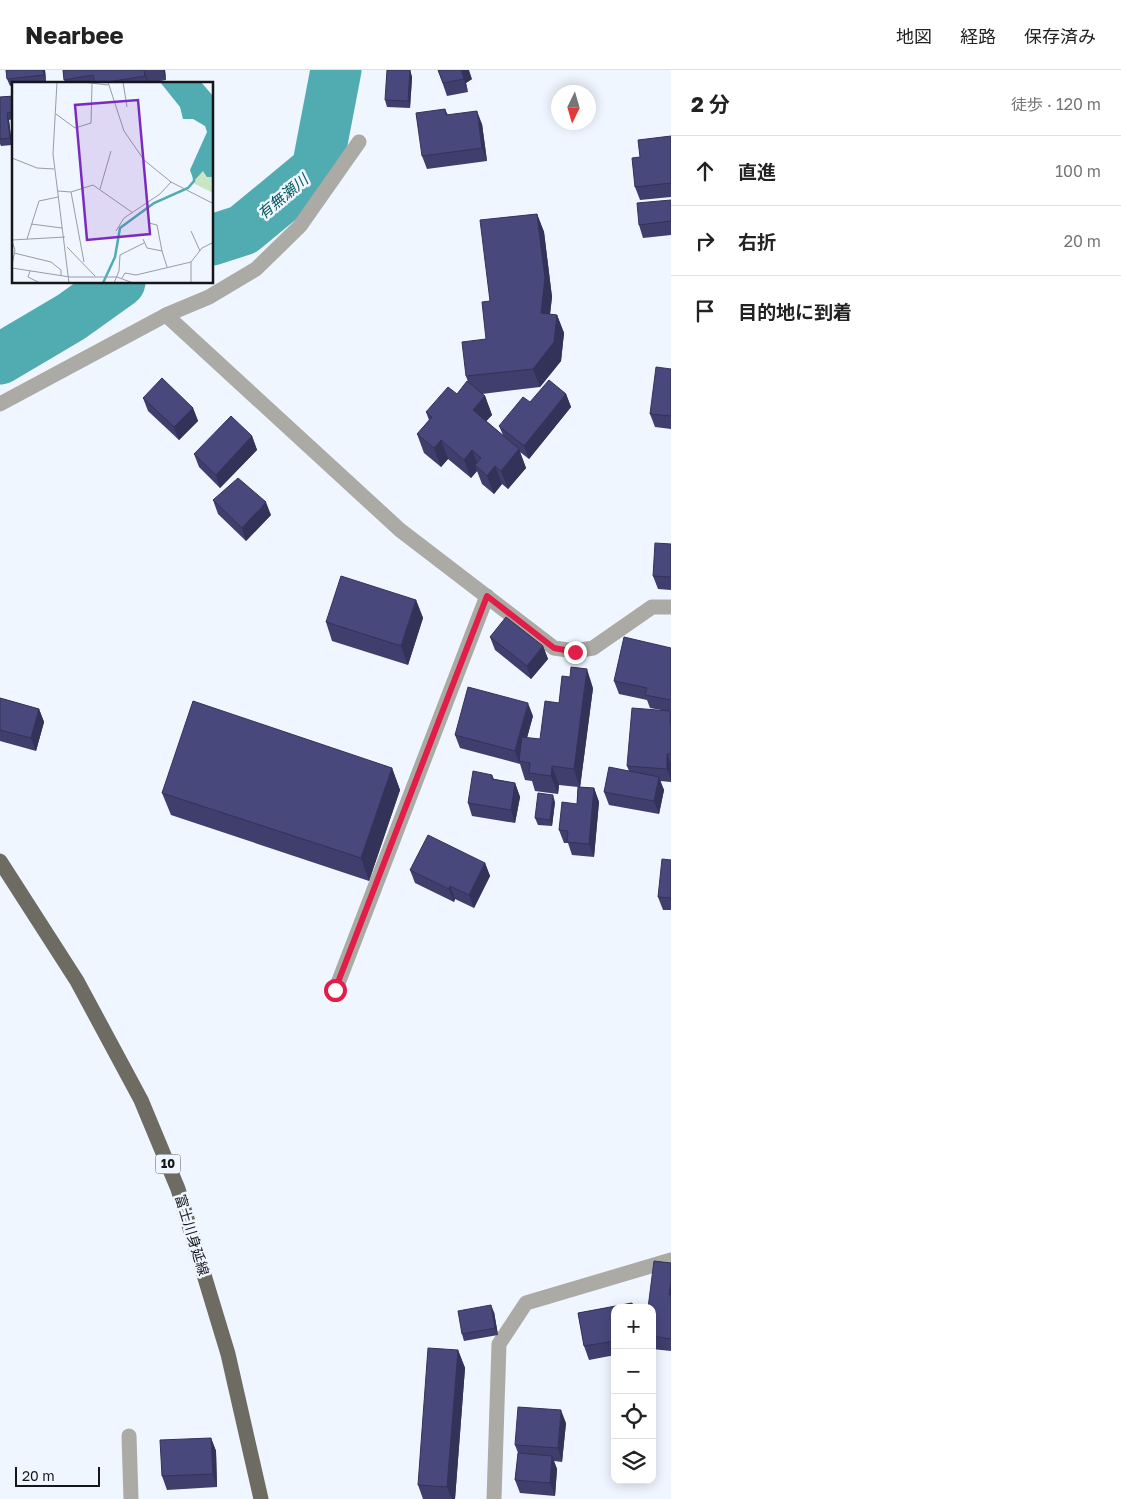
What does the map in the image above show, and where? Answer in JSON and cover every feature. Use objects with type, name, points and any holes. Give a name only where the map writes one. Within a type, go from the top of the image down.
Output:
[{"type":"main road","name":"富士川身延線","points":[[0,861],[78,981],[141,1100],[178,1189],[228,1354],[261,1499]]},
{"type":"street","points":[[0,404],[166,315],[209,297],[256,269],[300,226],[359,142]]},
{"type":"street","points":[[166,315],[400,530],[554,648],[575,652],[593,648],[652,607],[671,607]]},
{"type":"street","points":[[335,990],[487,596]]},
{"type":"street","points":[[494,1499],[499,1344],[526,1303],[671,1260]]},
{"type":"street","points":[[129,1436],[131,1499]]},
{"type":"building","points":[[6,70],[43,70],[44,75],[7,79]]},
{"type":"building","points":[[63,70],[144,70],[145,76],[108,82],[95,82],[93,75],[64,80]]},
{"type":"building","points":[[387,70],[410,70],[408,101],[385,100]]},
{"type":"building","points":[[438,70],[461,70],[464,79],[443,83]]},
{"type":"building","points":[[12,96],[12,112],[7,113],[10,138],[0,139],[0,97]]},
{"type":"building","points":[[445,109],[446,115],[477,111],[482,148],[422,156],[416,113]]},
{"type":"building","points":[[671,136],[671,183],[635,187],[632,158],[640,157],[638,140]]},
{"type":"building","points":[[671,200],[671,221],[639,225],[637,203]]},
{"type":"building","points":[[537,214],[545,278],[541,313],[557,315],[554,342],[533,369],[466,376],[462,342],[486,339],[482,302],[490,301],[480,220]]},
{"type":"building","points":[[656,367],[671,369],[671,416],[650,414]]},
{"type":"building","points":[[162,378],[193,408],[174,427],[143,398]]},
{"type":"building","points":[[549,380],[566,394],[524,446],[499,426],[523,397],[530,402]]},
{"type":"building","points":[[467,381],[485,396],[473,410],[519,449],[501,471],[495,466],[487,476],[475,465],[481,458],[472,450],[464,460],[441,440],[434,448],[417,434],[432,417],[426,412],[448,387],[457,394]]},
{"type":"building","points":[[231,416],[252,436],[216,475],[194,454]]},
{"type":"building","points":[[238,478],[266,502],[242,528],[213,500]]},
{"type":"building","points":[[655,543],[671,544],[671,577],[653,576]]},
{"type":"building","points":[[341,576],[416,600],[401,646],[326,622]]},
{"type":"building","points":[[506,617],[543,646],[527,666],[490,637]]},
{"type":"building","points":[[624,637],[671,648],[671,700],[645,695],[647,688],[614,681]]},
{"type":"building","points":[[571,667],[587,669],[574,769],[552,766],[551,776],[529,773],[530,763],[519,761],[522,737],[540,739],[545,701],[559,703],[562,676],[570,677]]},
{"type":"building","points":[[468,687],[528,703],[515,751],[455,735]]},
{"type":"building","points":[[0,698],[39,709],[31,738],[0,730]]},
{"type":"building","points":[[193,701],[392,768],[361,858],[162,793]]},
{"type":"building","points":[[632,708],[670,711],[671,754],[667,754],[667,769],[627,766]]},
{"type":"building","points":[[609,767],[659,777],[654,801],[604,792]]},
{"type":"building","points":[[473,771],[492,775],[492,779],[515,783],[511,810],[468,803]]},
{"type":"building","points":[[578,787],[594,788],[589,844],[567,842],[568,831],[559,830],[562,802],[577,804]]},
{"type":"building","points":[[538,793],[553,795],[550,820],[535,818]]},
{"type":"building","points":[[428,835],[485,863],[469,895],[450,886],[449,889],[410,870]]},
{"type":"building","points":[[662,859],[671,860],[671,898],[658,897]]},
{"type":"building","points":[[654,1261],[671,1263],[669,1295],[671,1295],[671,1339],[656,1337],[656,1304],[649,1304]]},
{"type":"building","points":[[491,1305],[495,1328],[462,1334],[458,1311]]},
{"type":"building","points":[[611,1307],[611,1342],[584,1346],[578,1313]]},
{"type":"building","points":[[428,1348],[458,1350],[447,1487],[418,1485]]},
{"type":"building","points":[[518,1407],[561,1410],[558,1448],[515,1445]]},
{"type":"building","points":[[211,1438],[213,1474],[162,1476],[160,1440]]},
{"type":"building","points":[[518,1453],[552,1456],[550,1483],[515,1480]]},
{"type":"waterway","name":"有無瀬川","points":[[214,239],[243,230],[317,169],[336,70]]},
{"type":"waterway","name":"有無瀬川","points":[[0,359],[71,317],[117,284]]},
{"type":"route","points":[[335,990],[487,596],[554,648],[575,652]]}]
